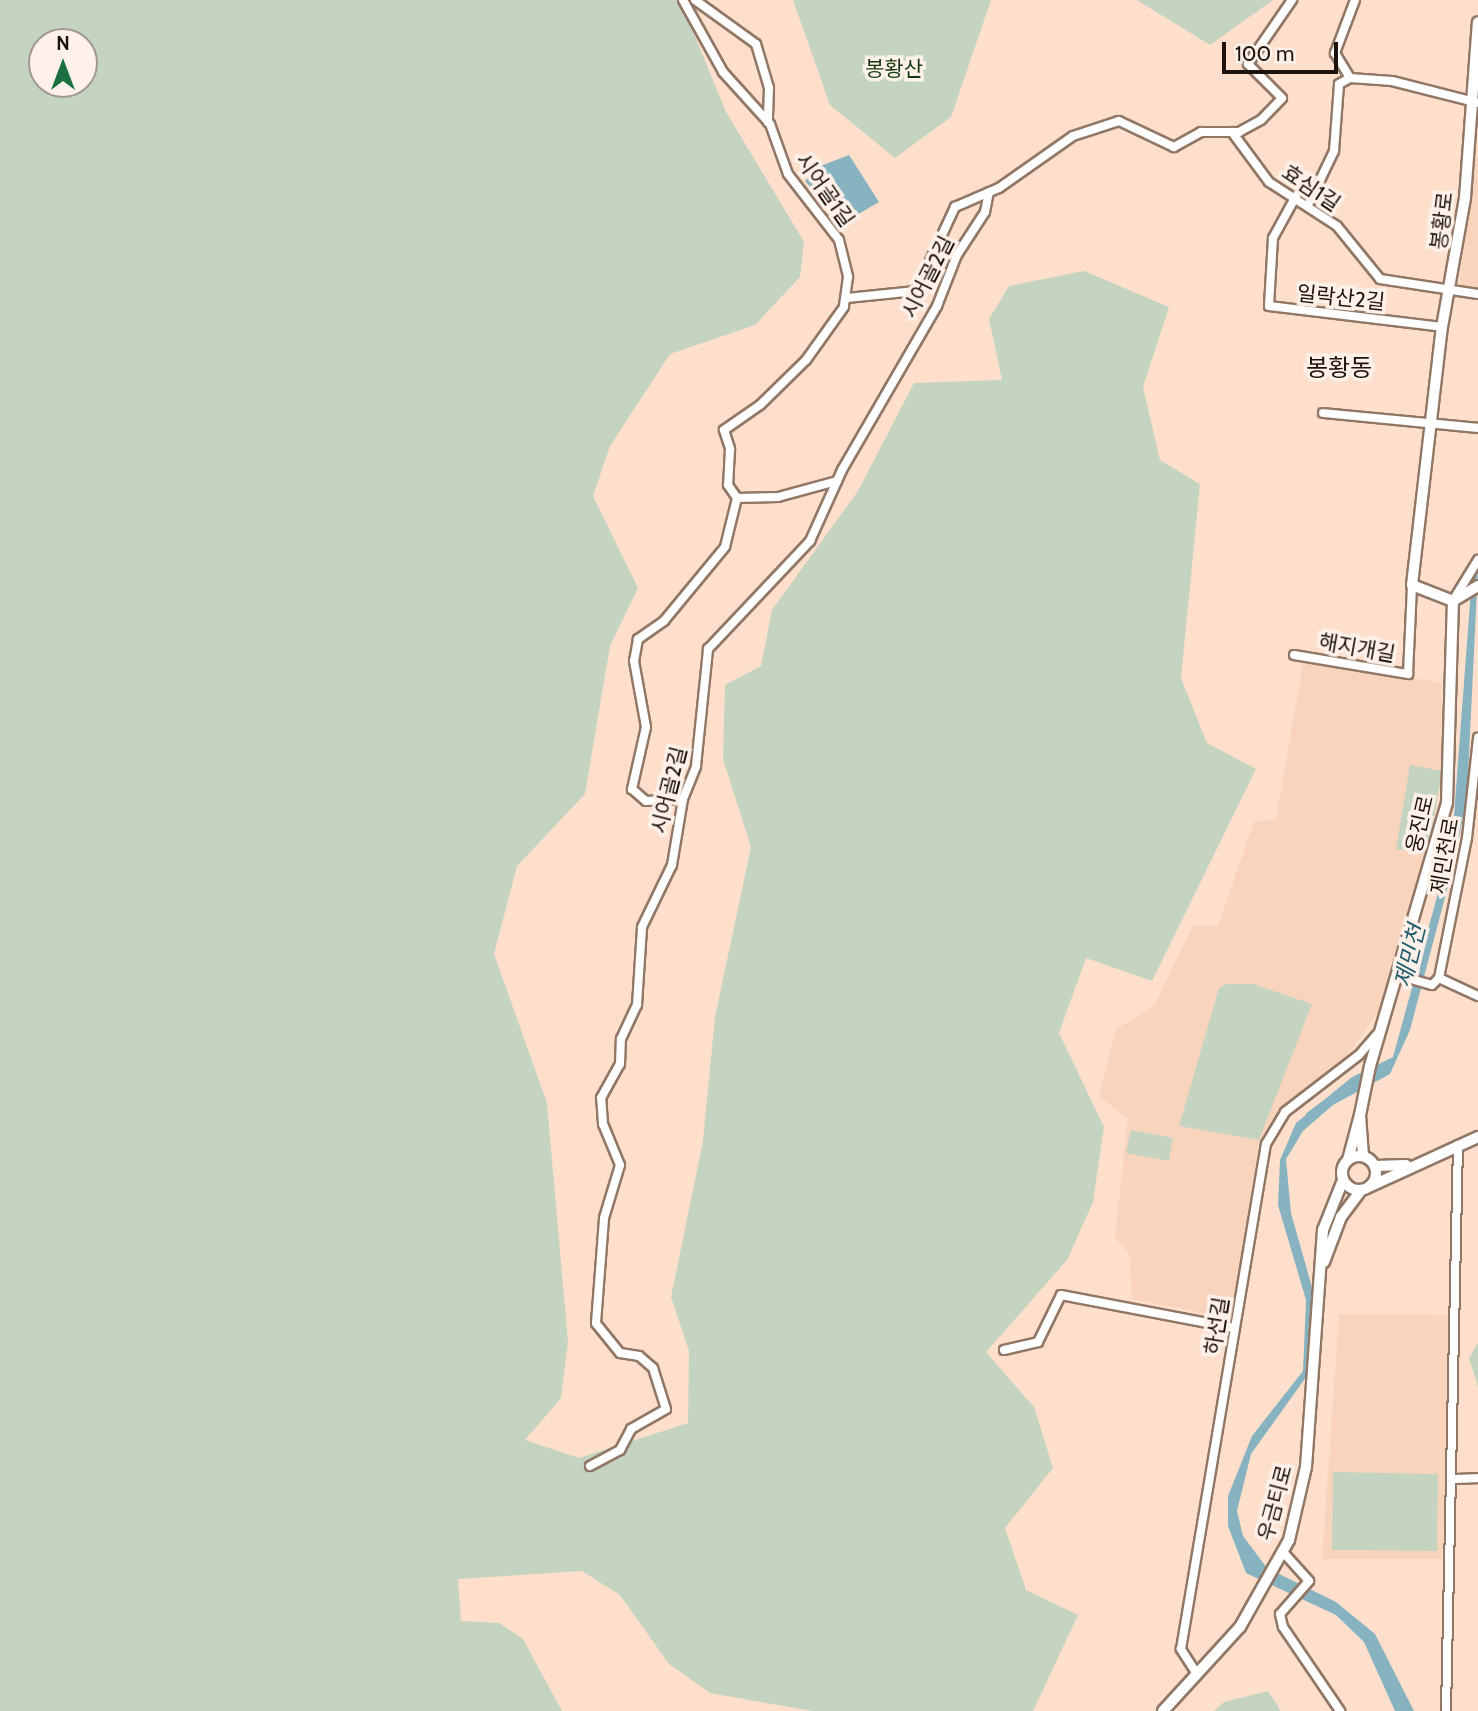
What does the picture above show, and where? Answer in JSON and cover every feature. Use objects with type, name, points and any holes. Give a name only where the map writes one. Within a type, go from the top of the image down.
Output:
[{"type":"main road","name":"봉황로","points":[[1412,585],[1442,327],[1452,290],[1465,198],[1478,22]]},
{"type":"main road","points":[[1412,585],[1453,601],[1473,589]]},
{"type":"main road","name":"웅진로","points":[[1360,1115],[1370,1066],[1447,802],[1453,601]]},
{"type":"main road","points":[[1360,1115],[1348,1160],[1363,1156]]},
{"type":"main road","points":[[1343,1180],[1366,1188],[1375,1166],[1363,1156],[1360,1115]]},
{"type":"main road","name":"우금티로","points":[[1322,1265],[1341,1217],[1366,1188],[1406,1165],[1478,1137]]},
{"type":"main road","name":"우금티로","points":[[1163,1711],[1264,1592],[1283,1552],[1306,1467],[1323,1230],[1348,1160]]},
{"type":"main road","name":"우금티로","points":[[1375,1166],[1406,1165]]},
{"type":"street","name":"시어골1길","points":[[682,0],[723,72],[768,122],[788,174],[839,240],[848,264],[847,298]]},
{"type":"street","points":[[695,0],[756,44],[769,88],[768,122]]},
{"type":"street","points":[[1233,132],[1261,120],[1282,100],[1273,82],[1248,64],[1292,0]]},
{"type":"street","points":[[1350,78],[1336,48],[1355,0]]},
{"type":"street","points":[[1309,203],[1334,151],[1339,84],[1350,78],[1392,81],[1473,103]]},
{"type":"street","name":"시어골2길","points":[[847,298],[916,291],[955,207],[989,192],[1073,136],[1108,124],[1129,123],[1174,147],[1201,132],[1233,132]]},
{"type":"street","name":"효심1길","points":[[1233,132],[1269,182],[1309,203],[1380,279],[1478,294]]},
{"type":"street","name":"시어골2길","points":[[590,1466],[620,1450],[631,1429],[666,1409],[646,1359],[620,1353],[598,1329],[595,1284],[620,1165],[603,1124],[601,1097],[620,1064],[621,1039],[637,1004],[642,927],[672,865],[683,799],[697,759],[708,649],[810,541],[837,481],[914,351],[957,255],[985,212],[989,192]]},
{"type":"street","name":"일락산2길","points":[[1296,196],[1273,238],[1269,306],[1442,327]]},
{"type":"street","points":[[683,799],[646,801],[632,789],[646,727],[635,649],[642,633],[659,626],[722,555],[737,498],[728,485],[730,449],[723,430],[760,405],[806,360],[847,298]]},
{"type":"street","points":[[1324,413],[1478,428]]},
{"type":"street","points":[[737,498],[778,497],[837,481]]},
{"type":"street","points":[[1453,601],[1478,560]]},
{"type":"street","name":"해지개길","points":[[1294,655],[1408,674],[1412,585]]},
{"type":"street","name":"제민천로","points":[[1436,982],[1467,838],[1478,738]]},
{"type":"street","points":[[1397,975],[1410,980],[1436,982],[1478,996]]},
{"type":"street","name":"하선길","points":[[1197,1674],[1181,1649],[1265,1149],[1285,1112],[1359,1055],[1382,1027]]},
{"type":"street","points":[[1446,1711],[1454,1479],[1458,1145]]},
{"type":"street","points":[[1255,1146],[1265,1149]]},
{"type":"street","points":[[1004,1350],[1038,1342],[1061,1295],[1234,1328]]},
{"type":"street","points":[[1454,1479],[1478,1478]]},
{"type":"street","points":[[1283,1552],[1309,1581],[1280,1614],[1283,1626],[1340,1711]]},
{"type":"shaded area","points":[[1475,157],[1478,158],[1478,290],[1459,287]]},
{"type":"shaded area","points":[[1304,658],[1441,683],[1442,771],[1428,855],[1381,1008],[1348,1054],[1284,1108],[1259,1143],[1232,1319],[1132,1299],[1129,1253],[1115,1238],[1128,1118],[1099,1097],[1116,1029],[1154,1006],[1193,926],[1218,926],[1254,822],[1276,819]]},
{"type":"shaded area","points":[[1339,1314],[1455,1315],[1442,1559],[1322,1559]]},
{"type":"green space","points":[[0,0],[680,0],[726,112],[804,242],[800,277],[755,325],[670,354],[610,446],[593,496],[638,588],[610,646],[585,794],[517,866],[494,954],[547,1103],[568,1342],[561,1398],[525,1440],[579,1458],[688,1423],[689,1351],[671,1297],[703,1141],[715,1017],[751,847],[723,759],[725,685],[761,666],[772,610],[858,491],[914,383],[1002,380],[989,319],[1009,286],[1084,271],[1169,307],[1143,387],[1160,460],[1200,484],[1181,678],[1207,743],[1256,769],[1152,981],[1086,958],[1059,1033],[1104,1127],[1093,1202],[1067,1260],[986,1352],[1034,1407],[1053,1468],[1005,1528],[1026,1590],[1078,1615],[1033,1711],[812,1711],[710,1693],[669,1664],[620,1595],[582,1571],[458,1579],[461,1621],[499,1623],[523,1639],[562,1711],[0,1711]]},
{"type":"green space","name":"봉황산","points":[[793,0],[991,0],[951,117],[895,158],[830,105]]},
{"type":"green space","points":[[1137,0],[1273,0],[1210,45]]},
{"type":"green space","points":[[1410,765],[1442,771],[1428,855],[1396,849]]},
{"type":"green space","points":[[1227,984],[1253,984],[1312,1004],[1259,1140],[1179,1126],[1219,988]]},
{"type":"green space","points":[[1131,1130],[1173,1138],[1169,1161],[1126,1153]]},
{"type":"green space","points":[[1478,1343],[1478,1387],[1469,1358]]},
{"type":"green space","points":[[1333,1472],[1438,1474],[1437,1551],[1332,1550]]},
{"type":"green space","points":[[1268,1691],[1281,1711],[1214,1711],[1224,1702]]},
{"type":"water","points":[[849,155],[879,202],[855,216],[826,205],[805,181],[823,165]]},
{"type":"water","name":"제민천","points":[[1478,568],[1467,797],[1454,863],[1410,1030],[1390,1074],[1333,1105],[1303,1131],[1286,1159],[1291,1213],[1315,1298],[1309,1373],[1251,1454],[1237,1511],[1243,1536],[1267,1568],[1336,1602],[1375,1634],[1414,1711],[1395,1711],[1364,1642],[1336,1615],[1246,1573],[1228,1526],[1228,1496],[1252,1436],[1303,1371],[1306,1300],[1278,1205],[1280,1160],[1296,1123],[1352,1077],[1393,1057],[1452,842],[1472,576]]},
{"type":"waterway","name":"제민천","points":[[1307,1114],[1321,1103]]},
{"type":"district","name":"봉황동","points":[[1339,368]]}]
